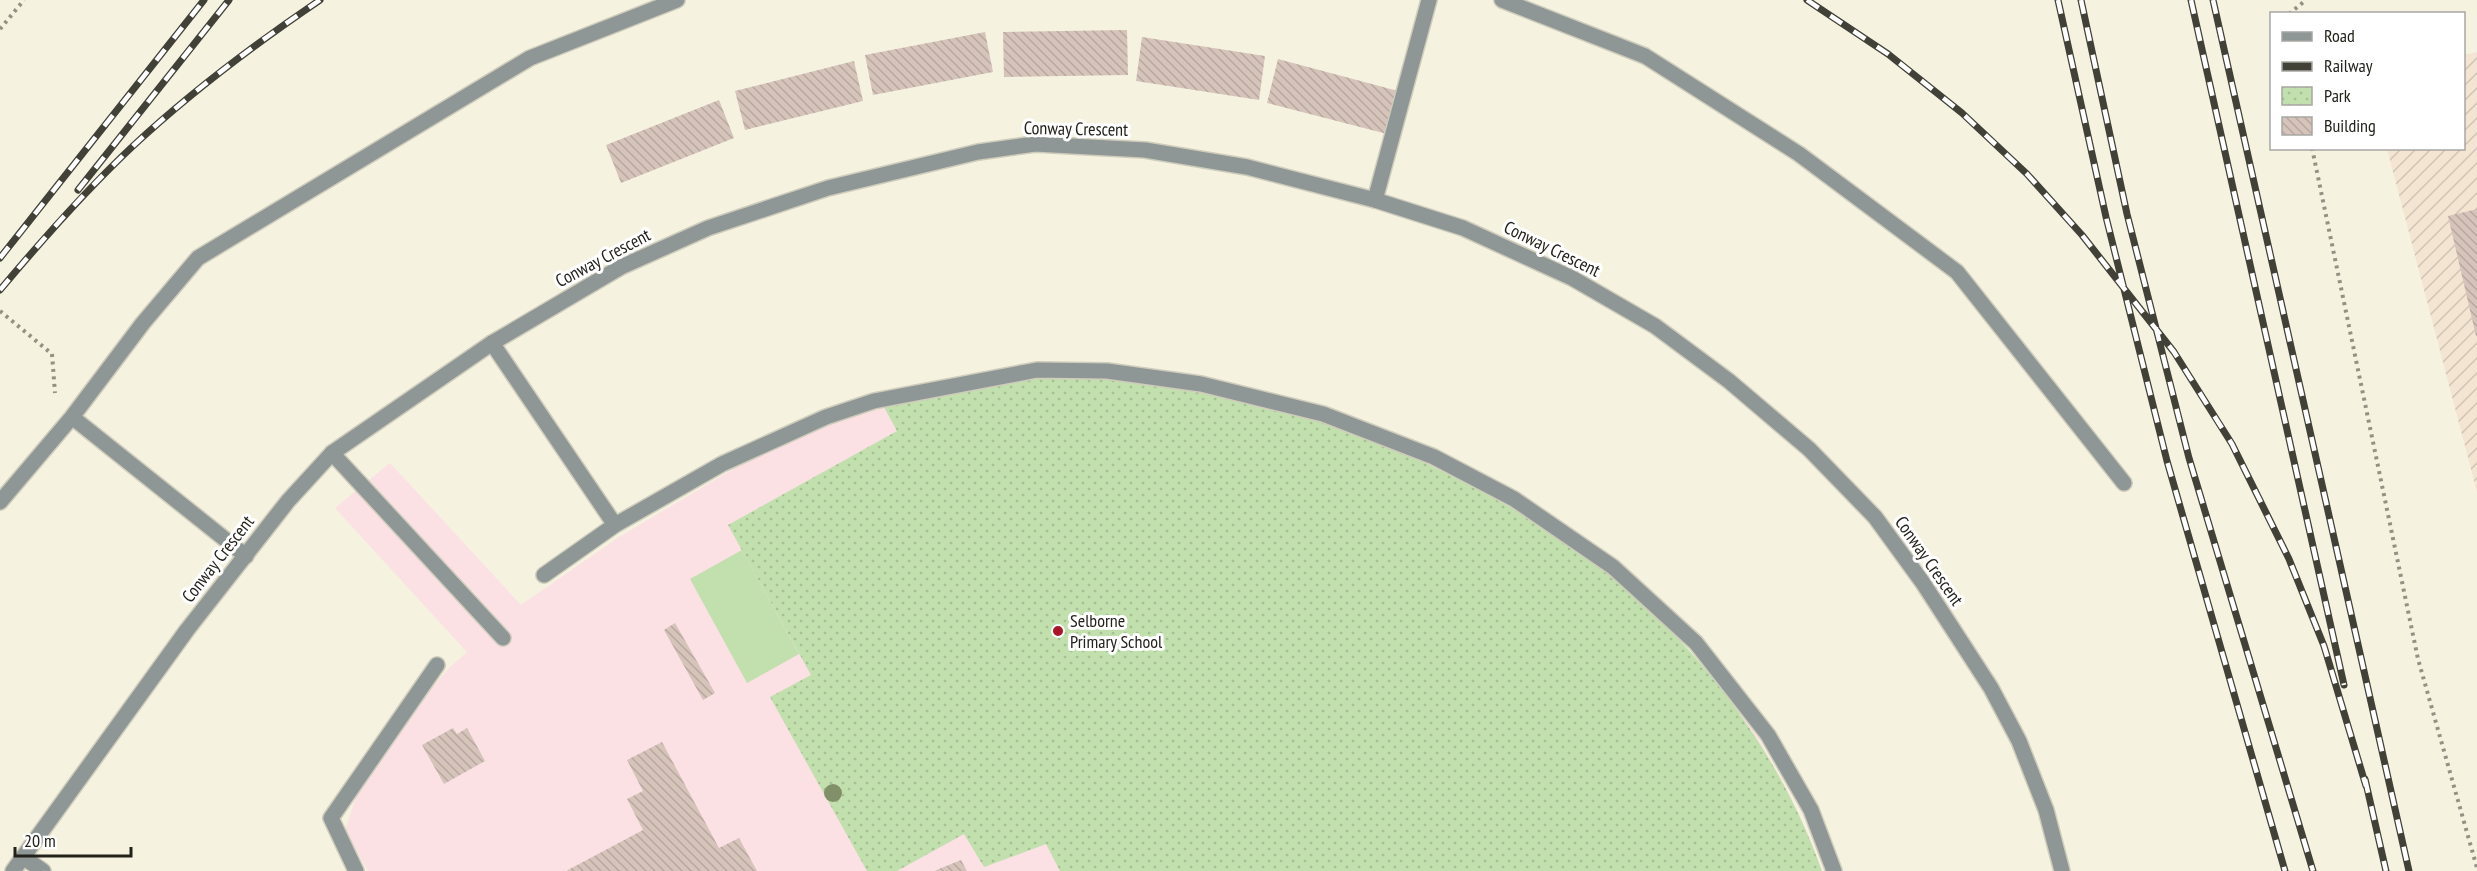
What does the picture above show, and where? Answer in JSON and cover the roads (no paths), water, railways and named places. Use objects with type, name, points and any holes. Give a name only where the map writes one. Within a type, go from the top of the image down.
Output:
[{"type":"street","points":[[0,502],[72,417],[143,323],[198,258],[530,58],[677,0]]},
{"type":"street","points":[[1375,200],[1428,0]]},
{"type":"street","points":[[1502,0],[1645,56],[1799,154],[1957,272],[2124,483]]},
{"type":"street","name":"Conway Crescent","points":[[13,871],[187,630],[288,501],[332,453],[492,343],[621,267],[708,228],[828,188],[978,152],[1035,144],[1145,150],[1247,167],[1375,200],[1463,228],[1572,278],[1655,326],[1729,381],[1809,449],[1875,517],[1923,583],[1991,688],[2019,741],[2046,810],[2062,871]]},
{"type":"street","points":[[492,343],[615,525]]},
{"type":"street","points":[[544,575],[615,525],[722,464],[826,417],[874,402],[1037,370],[1107,371],[1201,384],[1323,414],[1434,456],[1514,500],[1613,567],[1696,643],[1768,735],[1811,810],[1834,871]]},
{"type":"street","points":[[72,417],[246,555]]},
{"type":"street","points":[[332,453],[503,638]]},
{"type":"street","points":[[349,869],[331,818],[437,664]]},
{"type":"street","points":[[24,857],[43,871]]},
{"type":"railway","points":[[0,258],[204,0]]},
{"type":"railway","points":[[78,190],[229,0]]},
{"type":"railway","points":[[0,290],[81,198],[155,126],[224,69],[320,0]]},
{"type":"railway","points":[[1807,0],[1888,54],[1962,113],[2027,174],[2082,235],[2174,352],[2232,444],[2289,559],[2324,646],[2366,786]]},
{"type":"railway","points":[[2058,0],[2106,217],[2167,461],[2285,871]]},
{"type":"railway","points":[[2081,0],[2127,214],[2189,458],[2313,871]]},
{"type":"railway","points":[[2191,0],[2344,685]]},
{"type":"railway","points":[[2213,0],[2409,871]]},
{"type":"railway","points":[[2365,779],[2386,871]]},
{"type":"place","name":"Selborne Primary School","points":[[1058,631]]}]
